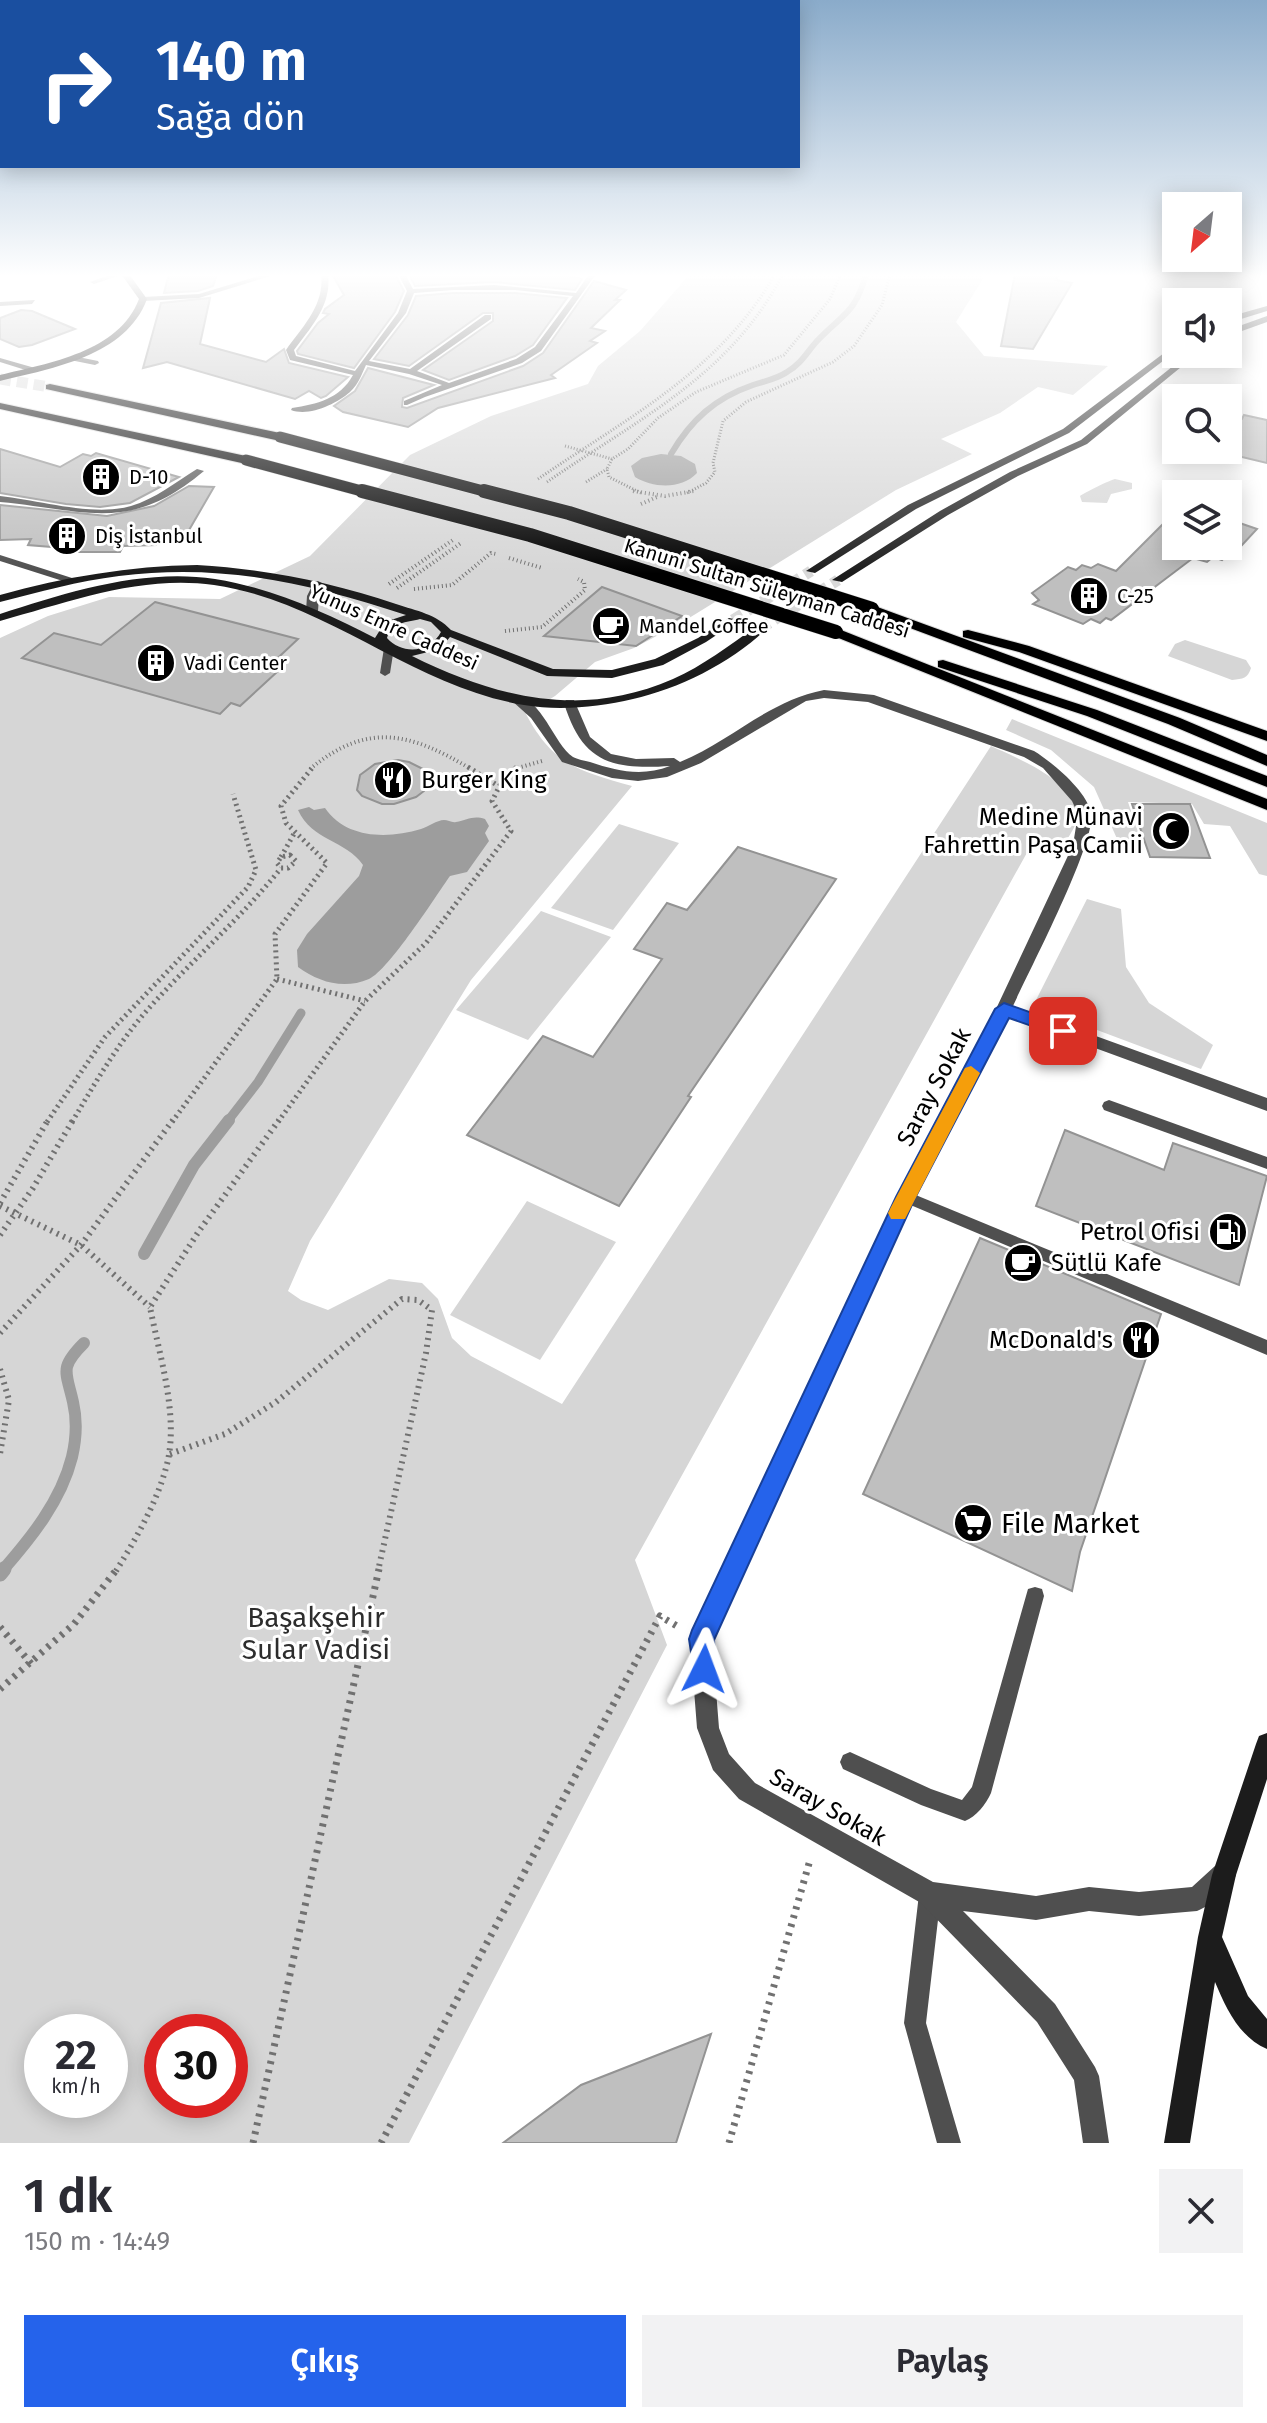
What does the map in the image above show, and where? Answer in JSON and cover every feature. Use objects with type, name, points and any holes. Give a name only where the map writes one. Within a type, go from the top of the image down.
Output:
[{"type":"main road","name":"Kanuni Sultan Süleyman Caddesi","points":[[50,387],[280,437],[569,513],[872,609],[1174,721],[1267,761]]},
{"type":"main road","name":"Kanuni Sultan Süleyman Caddesi","points":[[0,406],[246,460],[530,535],[987,677],[1092,713],[1267,782]]},
{"type":"main road","points":[[872,609],[1024,649],[1267,736]]},
{"type":"main road","points":[[836,632],[1267,805]]},
{"type":"street","points":[[811,571],[912,507],[1066,431],[1141,374]]},
{"type":"street","points":[[838,580],[944,513],[1014,474],[1084,442],[1168,374]]},
{"type":"street","name":"Yunus Emre Caddesi","points":[[0,599],[69,580],[146,567],[202,566],[318,584],[439,621],[447,632],[551,673],[612,674],[659,662],[733,620]]},
{"type":"street","name":"Yunus Emre Caddesi","points":[[0,618],[114,586],[167,581],[212,582],[277,596],[454,679],[534,703],[568,693],[641,693],[670,684],[694,673],[760,629]]},
{"type":"street","points":[[312,611],[318,584]]},
{"type":"street","points":[[418,617],[399,619],[385,627],[381,638],[389,648],[406,653],[427,651],[443,642],[447,632]]},
{"type":"street","points":[[551,673],[568,693],[581,738],[606,757],[636,763],[696,760]]},
{"type":"street","name":"Saray Sokak","points":[[517,700],[535,715],[567,759],[617,775],[638,777],[662,774],[696,760],[803,698],[836,694],[885,703],[1006,744],[1048,765],[1078,799],[1085,814],[1080,845],[1004,1009],[906,1197],[701,1639],[708,1728],[721,1762],[747,1791],[930,1894]]},
{"type":"street","points":[[1004,1009],[1267,1105]]},
{"type":"street","points":[[1177,2143],[1210,1937],[1224,1875],[1267,1744]]},
{"type":"street","points":[[930,1894],[1036,1908],[1089,1899],[1139,1904],[1197,1899],[1224,1875]]},
{"type":"street","points":[[930,1894],[1046,2013],[1086,2076],[1096,2143]]},
{"type":"street","points":[[1210,1937],[1238,2004],[1256,2029],[1267,2036]]},
{"type":"lane","points":[[295,410],[316,408],[349,389],[359,374]]},
{"type":"lane","points":[[417,374],[448,385]]},
{"type":"lane","points":[[407,403],[481,374]]},
{"type":"lane","points":[[0,499],[35,501],[110,514],[137,508],[200,471]]},
{"type":"lane","points":[[0,558],[69,580]]},
{"type":"lane","points":[[385,673],[389,648]]},
{"type":"lane","points":[[1109,1106],[1267,1163]]},
{"type":"lane","points":[[906,1197],[1267,1347]]},
{"type":"lane","points":[[850,1762],[928,1798],[965,1811],[981,1793],[1035,1596]]},
{"type":"lane","points":[[930,1894],[915,2023],[949,2143]]},
{"type":"path","points":[[531,484],[691,374]]},
{"type":"path","points":[[541,487],[587,452],[704,374]]},
{"type":"path","points":[[586,482],[607,469],[612,459],[628,449],[658,418],[696,392],[739,374]]},
{"type":"path","points":[[641,504],[658,496],[685,493],[711,480],[715,472],[713,463],[720,431],[732,411],[808,374]]},
{"type":"path","points":[[565,446],[612,459]]},
{"type":"path","points":[[607,469],[609,477],[617,485],[658,496]]},
{"type":"path","points":[[391,592],[472,536]]},
{"type":"path","points":[[491,553],[550,570]]},
{"type":"path","points":[[496,632],[542,627],[579,598],[585,590],[584,582],[564,575]]},
{"type":"path","points":[[0,1333],[81,1245],[277,979],[275,934],[327,863],[286,823],[281,806],[290,790],[329,752],[362,736],[400,736],[426,744],[497,785]]},
{"type":"path","points":[[150,1307],[199,1231],[365,1001],[393,979],[478,878],[511,831],[492,801],[497,785],[520,763]]},
{"type":"path","points":[[0,1689],[33,1666],[93,1605],[146,1524],[170,1454],[165,1383],[150,1307],[81,1245],[16,1215],[0,1204],[52,1113],[105,1037],[248,887],[256,870],[233,794]]},
{"type":"path","points":[[281,868],[277,863],[278,857],[295,832]]},
{"type":"path","points":[[278,857],[290,855],[296,861],[288,868],[281,868]]},
{"type":"path","points":[[0,1235],[16,1215],[86,1094],[126,1037],[158,1000],[248,911],[281,868]]},
{"type":"path","points":[[277,979],[365,1001]]},
{"type":"path","points":[[170,1454],[225,1434],[276,1402],[402,1299],[415,1297],[432,1310],[426,1353],[253,2143]]},
{"type":"path","points":[[0,1369],[9,1400],[0,1454]]},
{"type":"path","points":[[381,2143],[660,1616],[701,1639]]},
{"type":"path","points":[[0,1627],[33,1666]]},
{"type":"path","points":[[729,2143],[819,1831]]},
{"type":"green space","name":"Başakşehir Sular Vadisi","points":[[594,374],[1098,374],[1073,395],[1038,387],[1000,413],[941,439],[972,454],[896,490],[681,623],[634,648],[595,662],[555,696],[526,714],[546,745],[569,764],[632,786],[471,980],[310,1241],[288,1291],[301,1300],[328,1310],[389,1279],[422,1283],[438,1299],[452,1338],[471,1356],[562,1404],[991,746],[1029,764],[1056,782],[1074,803],[1076,822],[1067,840],[1034,840],[635,1560],[667,1645],[409,2143],[0,2143],[0,638],[48,616],[109,597],[220,599],[310,556],[410,455],[491,416],[588,384]]},
{"type":"green space","points":[[1115,479],[1132,483],[1132,489],[1111,494],[1107,503],[1082,502],[1080,496]]},
{"type":"green space","points":[[1185,640],[1246,660],[1250,671],[1244,677],[1232,680],[1168,656],[1175,644]]},
{"type":"green space","points":[[1012,719],[1267,823],[1267,876],[1259,874],[1230,826],[1204,824],[1192,804],[1128,802],[1143,847],[1118,841],[1094,787],[1051,750],[1006,730]]},
{"type":"green space","points":[[619,824],[679,843],[613,930],[551,908]]},
{"type":"green space","points":[[1087,899],[1121,909],[1126,967],[1149,1003],[1213,1045],[1201,1069],[1033,1006]]},
{"type":"green space","points":[[541,911],[611,937],[528,1040],[456,1010]]},
{"type":"green space","points":[[527,1201],[616,1242],[540,1360],[450,1315]]},
{"type":"shaded area","points":[[661,454],[681,456],[695,464],[697,473],[690,479],[667,486],[635,477],[631,466],[642,458]]},
{"type":"shaded area","points":[[309,807],[314,810],[325,808],[344,826],[356,831],[382,835],[424,828],[441,820],[454,822],[481,818],[489,826],[485,833],[489,841],[467,872],[450,876],[378,973],[350,984],[332,983],[298,967],[297,950],[307,934],[359,876],[363,865],[348,850],[320,834],[304,820],[298,810]]},
{"type":"building","points":[[209,374],[335,374],[348,377],[326,396],[321,398],[309,391],[295,399]]},
{"type":"building","points":[[365,374],[391,374],[434,385],[403,398],[402,407],[407,408],[501,374],[552,374],[555,378],[438,408],[408,427],[343,412],[334,406],[355,391]]},
{"type":"building","points":[[433,374],[465,374],[449,380]]},
{"type":"building","points":[[1244,415],[1267,420],[1267,463],[1242,457]]},
{"type":"building","points":[[0,449],[60,467],[83,454],[91,456],[96,453],[179,477],[130,503],[100,507],[66,504],[0,493]]},
{"type":"building","points":[[189,486],[214,487],[185,537],[159,538],[156,545],[123,546],[120,552],[75,552],[77,549],[28,545],[31,539],[0,540],[0,505],[107,516],[154,506]]},
{"type":"building","points":[[1242,524],[1257,529],[1242,545]]},
{"type":"building","points":[[1162,525],[1162,560],[1190,560],[1111,620],[1106,618],[1100,623],[1091,619],[1083,624],[1033,604],[1039,600],[1032,593],[1068,567],[1076,570],[1082,565],[1091,568],[1098,564],[1116,571]]},
{"type":"building","name":"Mandel Coffee","points":[[602,587],[682,616],[636,646],[544,636]]},
{"type":"building","name":"Vadi Center","points":[[155,602],[298,639],[266,669],[277,672],[240,706],[231,703],[220,714],[22,658],[54,633],[101,645]]},
{"type":"building","name":"Burger King","points":[[398,760],[425,770],[428,777],[424,791],[394,804],[382,804],[362,796],[357,790],[360,775],[375,764]]},
{"type":"building","name":"Medine Münavi Fahrettin Paşa Camii","points":[[1132,804],[1190,804],[1210,858],[1150,857]]},
{"type":"building","points":[[738,847],[836,879],[688,1096],[691,1097],[619,1206],[467,1135],[543,1036],[593,1057],[662,959],[634,949],[667,903],[687,910]]},
{"type":"building","points":[[1065,1130],[1164,1170],[1173,1143],[1267,1176],[1239,1285],[1036,1206]]},
{"type":"building","points":[[980,1238],[1161,1314],[1080,1552],[1072,1591],[863,1494]]},
{"type":"building","points":[[711,2034],[676,2143],[503,2143],[581,2085]]},
{"type":"waterway","points":[[671,454],[696,421],[727,396],[782,374]]},
{"type":"waterway","points":[[227,1122],[258,1082],[301,1013]]},
{"type":"waterway","points":[[144,1254],[194,1165],[229,1120]]},
{"type":"waterway","points":[[2,1571],[44,1518],[67,1473],[75,1422],[66,1370],[71,1358],[84,1343]]},
{"type":"waterway","points":[[0,1574],[4,1569]]},
{"type":"tunnel","points":[[0,379],[50,387]]},
{"type":"tunnel","points":[[733,620],[811,571]]},
{"type":"tunnel","points":[[760,629],[838,580]]},
{"type":"slow traffic","points":[[898,1213],[971,1073]]},
{"type":"place","name":"D-10","points":[[101,477]]},
{"type":"place","name":"Diş İstanbul","points":[[67,536]]},
{"type":"place","name":"C-25","points":[[1089,596]]},
{"type":"place","name":"Mandel Coffee","points":[[611,626]]},
{"type":"place","name":"Vadi Center","points":[[156,663]]},
{"type":"place","name":"Burger King","points":[[393,780]]},
{"type":"place","name":"Medine Münavi Fahrettin Paşa Camii","points":[[1171,831]]},
{"type":"place","name":"Petrol Ofisi","points":[[1228,1232]]},
{"type":"place","name":"Sütlü Kafe","points":[[1023,1263]]},
{"type":"place","name":"McDonald's","points":[[1141,1340]]},
{"type":"place","name":"File Market","points":[[973,1523]]},
{"type":"route","points":[[704,1669],[701,1639],[906,1197],[1004,1009],[1063,1031]]}]
